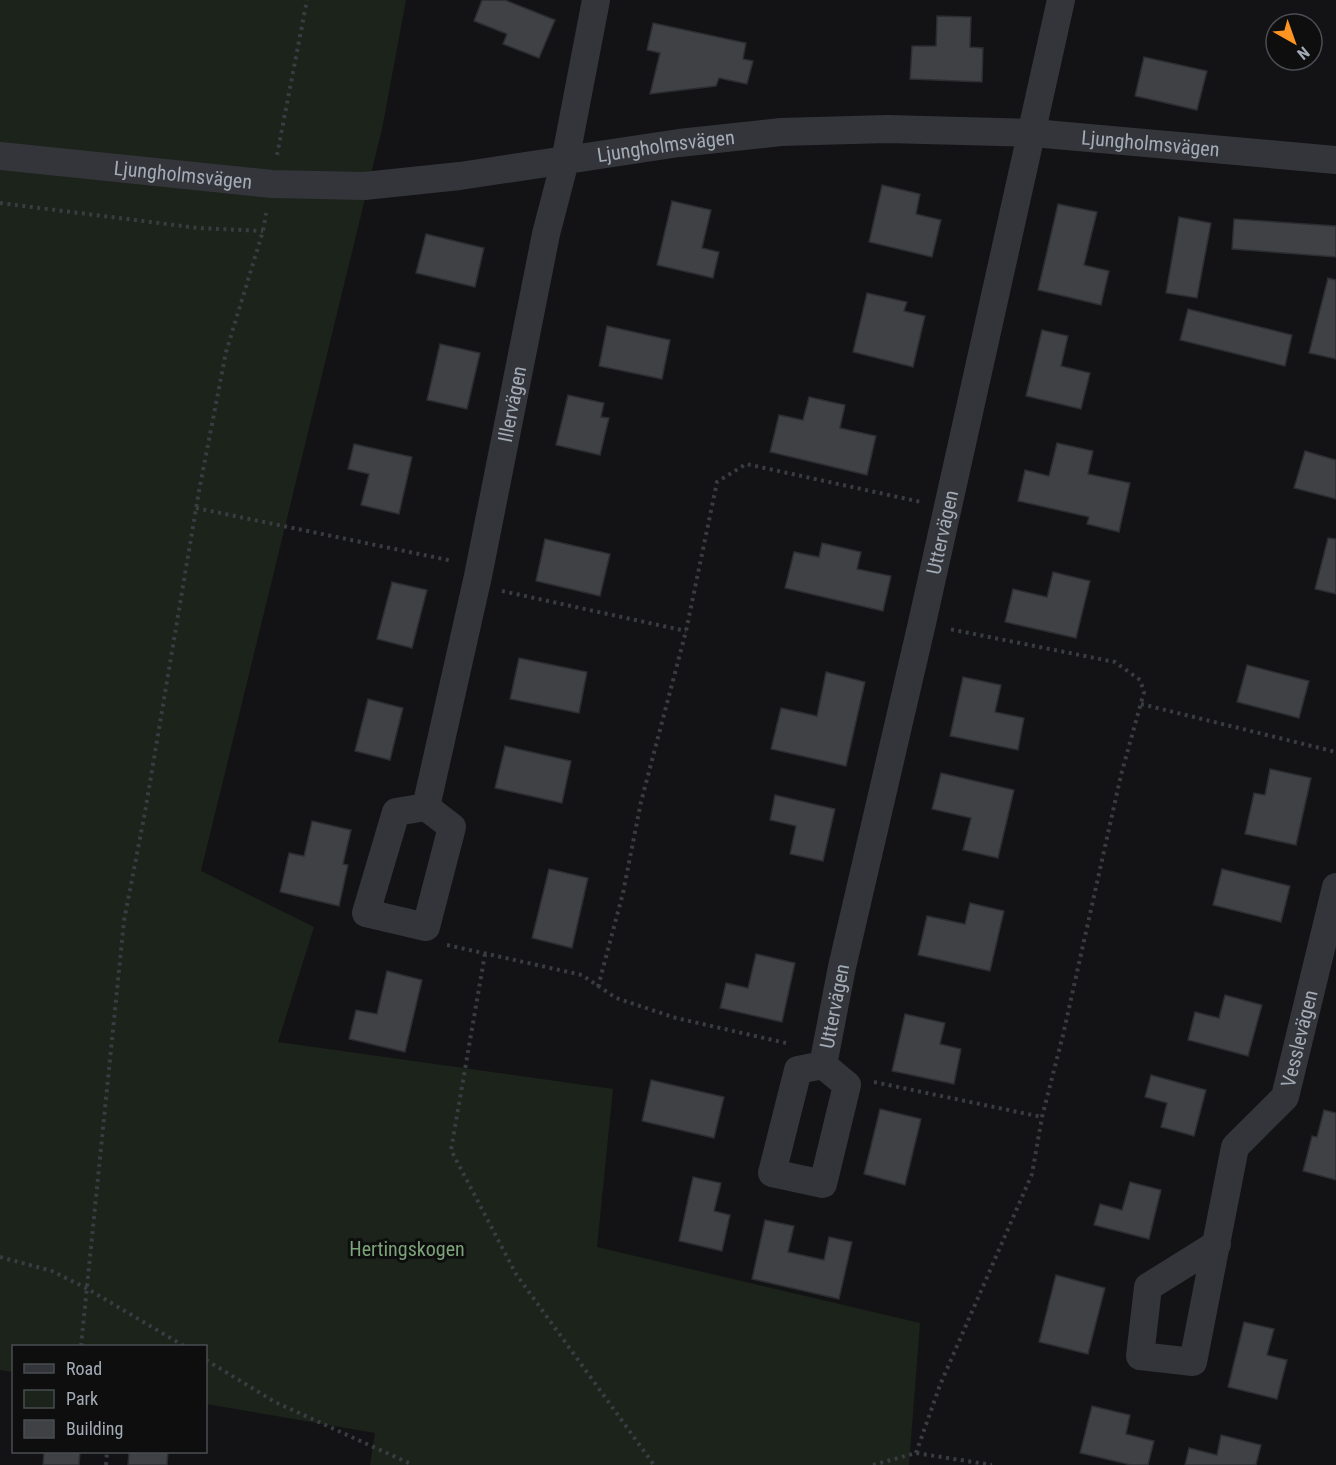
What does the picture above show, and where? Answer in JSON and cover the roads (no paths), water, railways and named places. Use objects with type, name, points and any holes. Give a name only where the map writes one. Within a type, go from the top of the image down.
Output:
[{"type":"street","name":"Illervägen","points":[[426,807],[478,576],[546,234],[565,160],[596,0]]},
{"type":"street","name":"Uttervägen","points":[[823,1065],[844,956],[922,623],[1061,0]]},
{"type":"street","name":"Ljungholmsvägen","points":[[0,156],[272,184],[364,186],[460,177],[679,143],[781,132],[887,129],[1033,133],[1336,160]]},
{"type":"street","points":[[426,807],[452,827],[426,927],[366,913],[396,812],[426,807]]},
{"type":"street","name":"Vesslevägen","points":[[1217,1244],[1235,1147],[1285,1097],[1336,887]]},
{"type":"park label","name":"Hertingskogen","points":[[407,1249]]}]
